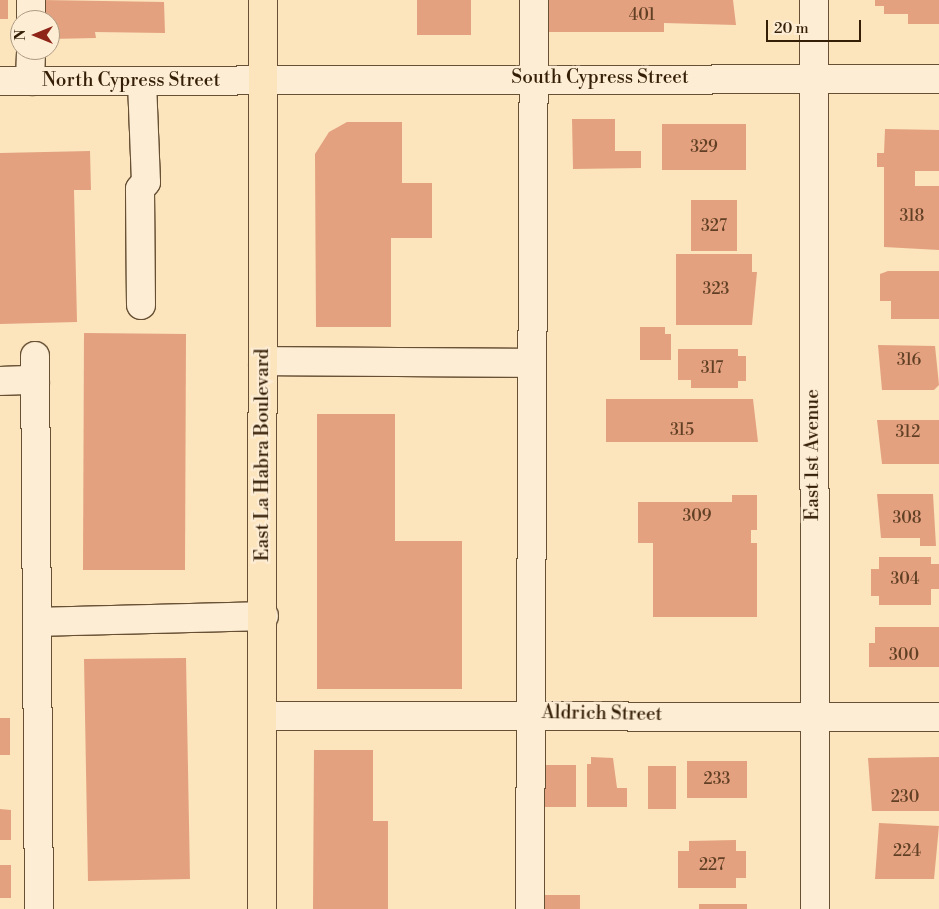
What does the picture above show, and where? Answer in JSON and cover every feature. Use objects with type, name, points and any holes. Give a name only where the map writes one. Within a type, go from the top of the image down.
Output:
[{"type":"main road","name":"East La Habra Boulevard","points":[[262,0],[264,616],[262,909]]},
{"type":"street","points":[[530,909],[532,713],[531,363],[536,78],[534,0]]},
{"type":"street","name":"East 1st Avenue","points":[[814,0],[812,717],[815,909]]},
{"type":"street","points":[[30,60],[30,81]]},
{"type":"street","name":"South Cypress Street","points":[[262,80],[536,78],[939,79]]},
{"type":"street","name":"North Cypress Street","points":[[0,81],[262,80]]},
{"type":"street","points":[[134,81],[146,182],[140,189],[141,305]]},
{"type":"street","points":[[262,361],[531,363]]},
{"type":"street","points":[[0,381],[35,368],[40,909]]},
{"type":"street","points":[[38,622],[264,616]]},
{"type":"street","name":"Aldrich Street","points":[[264,716],[532,713],[939,717]]},
{"type":"building","points":[[0,0],[8,0],[8,19],[0,19]]},
{"type":"building","points":[[42,0],[164,2],[165,33],[95,32],[96,38],[60,39],[60,10],[42,10]]},
{"type":"building","points":[[417,0],[471,0],[471,35],[417,35]]},
{"type":"building","points":[[547,0],[733,0],[736,25],[664,23],[664,32],[547,32]]},
{"type":"building","points":[[875,0],[939,0],[939,24],[908,24],[908,14],[884,14],[884,6],[875,6]]},
{"type":"building","points":[[572,119],[615,119],[615,151],[641,151],[641,168],[573,169]]},
{"type":"building","points":[[347,122],[402,122],[402,183],[432,183],[432,238],[391,238],[391,327],[316,327],[315,154],[329,132]]},
{"type":"building","points":[[662,124],[746,124],[746,170],[662,170]]},
{"type":"building","points":[[885,129],[939,130],[939,171],[915,171],[915,186],[939,186],[939,250],[884,247],[884,167],[877,167],[877,153],[884,153]]},
{"type":"building","points":[[90,151],[91,190],[74,190],[77,322],[0,324],[0,153]]},
{"type":"building","points":[[691,200],[737,200],[737,251],[691,251]]},
{"type":"building","points":[[676,254],[752,254],[752,272],[757,272],[752,325],[676,325]]},
{"type":"building","points":[[888,271],[939,271],[939,319],[891,319],[891,301],[880,301],[880,274]]},
{"type":"building","points":[[640,327],[665,327],[665,334],[671,334],[671,360],[640,360]]},
{"type":"building","points":[[84,333],[186,334],[185,570],[83,570]]},
{"type":"building","points":[[878,345],[935,346],[939,385],[934,390],[882,390]]},
{"type":"building","points":[[678,349],[738,349],[738,356],[746,356],[746,381],[738,381],[738,388],[691,388],[691,380],[678,380]]},
{"type":"building","points":[[606,399],[753,399],[758,442],[606,442]]},
{"type":"building","points":[[317,414],[395,414],[395,541],[462,541],[462,689],[317,689]]},
{"type":"building","points":[[877,420],[939,420],[939,464],[882,464]]},
{"type":"building","points":[[877,494],[933,494],[936,546],[920,546],[920,538],[881,538]]},
{"type":"building","points":[[732,495],[757,495],[757,530],[751,530],[751,543],[757,543],[757,617],[653,617],[653,543],[638,543],[638,502],[732,502]]},
{"type":"building","points":[[879,557],[931,557],[931,564],[939,564],[939,589],[931,589],[931,605],[879,605],[879,596],[871,596],[871,569],[879,569]]},
{"type":"building","points":[[875,627],[939,627],[939,667],[869,667],[869,643],[875,643]]},
{"type":"building","points":[[186,658],[190,879],[88,881],[84,659]]},
{"type":"building","points":[[0,718],[10,718],[10,755],[0,755]]},
{"type":"building","points":[[314,750],[373,750],[373,821],[388,821],[388,909],[313,909]]},
{"type":"building","points":[[591,757],[613,758],[617,788],[627,788],[627,807],[587,807],[587,764],[591,764]]},
{"type":"building","points":[[939,757],[939,811],[872,811],[868,758]]},
{"type":"building","points":[[687,761],[747,761],[747,798],[687,798]]},
{"type":"building","points":[[545,765],[576,765],[576,807],[545,807]]},
{"type":"building","points":[[648,766],[676,766],[676,809],[648,809]]},
{"type":"building","points":[[0,809],[11,810],[11,840],[0,840]]},
{"type":"building","points":[[879,823],[939,826],[934,879],[875,879]]},
{"type":"building","points":[[736,840],[736,851],[746,851],[746,878],[736,878],[736,888],[678,888],[678,851],[689,851],[689,841]]},
{"type":"building","points":[[0,865],[11,865],[11,898],[0,898]]},
{"type":"building","points":[[544,895],[580,895],[580,909],[544,909]]},
{"type":"building","points":[[699,904],[747,904],[747,909],[699,909]]}]
